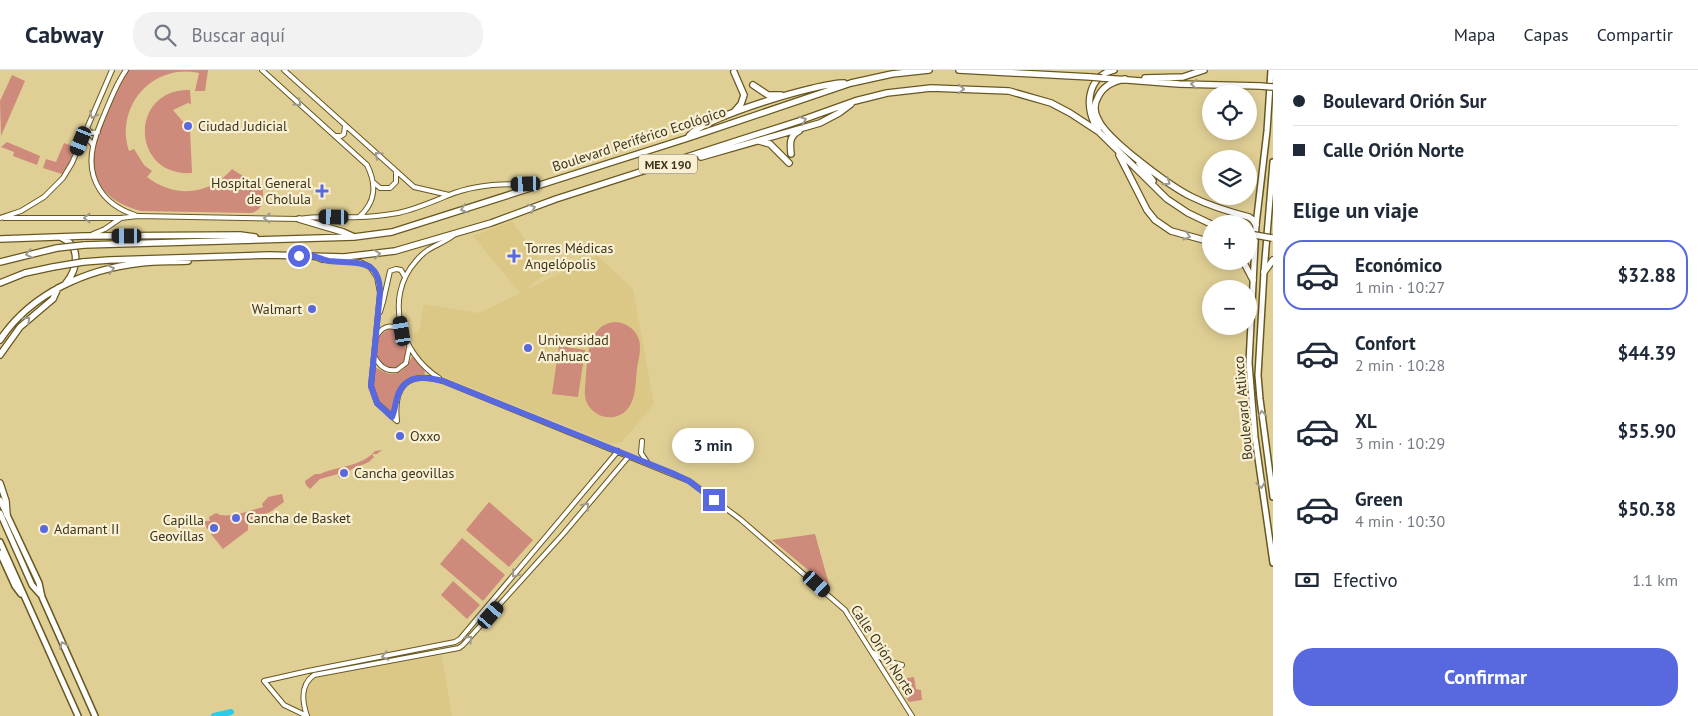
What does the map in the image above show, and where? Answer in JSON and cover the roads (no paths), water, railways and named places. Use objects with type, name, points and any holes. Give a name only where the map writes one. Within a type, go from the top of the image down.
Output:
[{"type":"highway","name":"Boulevard Periférico Ecológico","points":[[0,262],[58,248],[84,245],[354,237],[381,234],[412,227],[851,83],[900,72],[929,70]]},
{"type":"highway","points":[[959,70],[1125,79],[1178,84],[1273,87]]},
{"type":"highway","points":[[1099,132],[1090,116],[1090,95],[1098,79],[1114,70]]},
{"type":"highway","points":[[1136,80],[1154,77],[1183,77],[1204,70]]},
{"type":"highway","points":[[732,114],[741,104],[744,95],[734,72]]},
{"type":"highway","points":[[1125,79],[1113,82],[1097,98],[1095,111],[1105,131],[1175,188],[1202,201],[1242,215]]},
{"type":"highway","points":[[688,138],[704,125],[788,95],[824,85],[851,83]]},
{"type":"highway","points":[[753,85],[768,95],[788,95]]},
{"type":"highway","name":"MEX 190","points":[[0,283],[25,274],[83,262],[269,255],[344,257],[379,254],[408,248],[556,199],[677,162],[871,96],[931,88],[1009,91],[1051,103],[1099,132],[1167,199],[1188,214],[1202,220]]},
{"type":"highway","points":[[791,154],[791,138],[796,132],[820,123],[839,113],[855,101]]},
{"type":"highway","points":[[677,162],[808,127]]},
{"type":"highway","points":[[756,140],[770,144],[789,163]]},
{"type":"highway","points":[[1115,149],[1147,210],[1155,220],[1171,231],[1202,240]]},
{"type":"highway","points":[[1129,152],[1167,199]]},
{"type":"highway","points":[[299,219],[354,237]]},
{"type":"highway","points":[[0,239],[84,236],[240,235],[264,239]]},
{"type":"highway","points":[[1257,235],[1272,238]]},
{"type":"highway","points":[[58,237],[70,243],[76,256],[74,271],[65,284]]},
{"type":"highway","points":[[0,340],[29,306],[65,284],[105,270],[143,263],[249,259],[269,255]]},
{"type":"highway","points":[[1264,272],[1273,260]]},
{"type":"highway","points":[[1248,270],[1253,280]]},
{"type":"highway","points":[[0,355],[20,327],[52,299],[58,288]]},
{"type":"highway","points":[[0,482],[4,496],[3,514]]},
{"type":"main road","name":"Boulevard Atlixco","points":[[1257,219],[1270,131],[1271,70]]},
{"type":"main road","name":"Boulevard Atlixco","points":[[1273,162],[1258,375],[1273,497]]},
{"type":"main road","name":"Boulevard Atlixco","points":[[1253,280],[1254,270]]},
{"type":"main road","name":"Boulevard Atlixco","points":[[1250,335],[1249,386],[1273,563]]},
{"type":"main road","points":[[0,500],[3,514],[39,583],[42,597],[95,716]]},
{"type":"main road","points":[[0,542],[78,716]]},
{"type":"main road","points":[[0,553],[15,586],[25,598]]},
{"type":"street","points":[[2,218],[44,197],[57,184],[72,163],[112,70]]},
{"type":"street","points":[[126,70],[118,82],[93,145],[92,167],[101,192],[114,206],[122,211],[138,216]]},
{"type":"street","points":[[262,70],[367,165],[373,182],[374,193],[367,210],[359,218]]},
{"type":"street","points":[[284,70],[414,187],[449,194]]},
{"type":"street","points":[[335,136],[344,134],[346,131],[345,126]]},
{"type":"street","points":[[87,128],[91,133],[98,132]]},
{"type":"street","points":[[81,141],[88,140],[93,145]]},
{"type":"street","points":[[373,182],[380,188],[390,188],[396,182],[396,171]]},
{"type":"street","points":[[2,218],[121,218],[138,216],[299,219],[312,216],[359,218],[399,212],[437,201],[449,194],[491,185],[538,185]]},
{"type":"street","points":[[84,236],[105,229],[121,218]]},
{"type":"street","points":[[404,280],[412,265],[424,252],[458,233]]},
{"type":"street","points":[[314,256],[322,260],[360,262],[370,268],[377,277],[380,286],[371,382],[372,391],[380,407],[397,421],[398,396],[407,383],[426,375],[427,369]]},
{"type":"street","points":[[374,356],[381,367],[387,370],[397,370],[406,363],[409,347],[402,331],[399,303],[404,280],[404,273],[401,270],[390,271],[384,302],[378,316]]},
{"type":"street","points":[[376,337],[380,330],[389,326],[396,327],[402,331]]},
{"type":"street","name":"Calle Orión Norte","points":[[409,347],[427,369],[443,381]]},
{"type":"street","name":"Calle Orión Norte","points":[[423,377],[443,381],[689,481],[740,519],[845,610],[912,716]]},
{"type":"street","points":[[392,417],[396,409]]},
{"type":"street","points":[[642,441],[641,453],[648,464]]},
{"type":"street","points":[[307,716],[284,705],[264,682],[308,671],[455,642],[460,639],[618,451]]},
{"type":"street","points":[[307,716],[303,704],[303,692],[309,678],[314,675],[459,648],[470,639],[629,456]]},
{"type":"street","points":[[499,592],[506,598]]},
{"type":"street","points":[[870,651],[886,660],[902,665]]},
{"type":"waterway","points":[[214,716],[231,712]]},
{"type":"place","name":"Ciudad Judicial","points":[[188,126]]},
{"type":"place","name":"Hospital General de Cholula","points":[[322,191]]},
{"type":"place","name":"Torres Médicas Angelópolis","points":[[514,256]]},
{"type":"place","name":"Walmart","points":[[312,309]]},
{"type":"place","name":"Universidad Anahuac","points":[[528,348]]},
{"type":"place","name":"Oxxo","points":[[400,436]]},
{"type":"place","name":"Cancha geovillas","points":[[344,473]]},
{"type":"place","name":"Cancha de Basket","points":[[236,518]]},
{"type":"place","name":"Capilla Geovillas","points":[[214,528]]},
{"type":"place","name":"Adamant II","points":[[44,529]]}]
